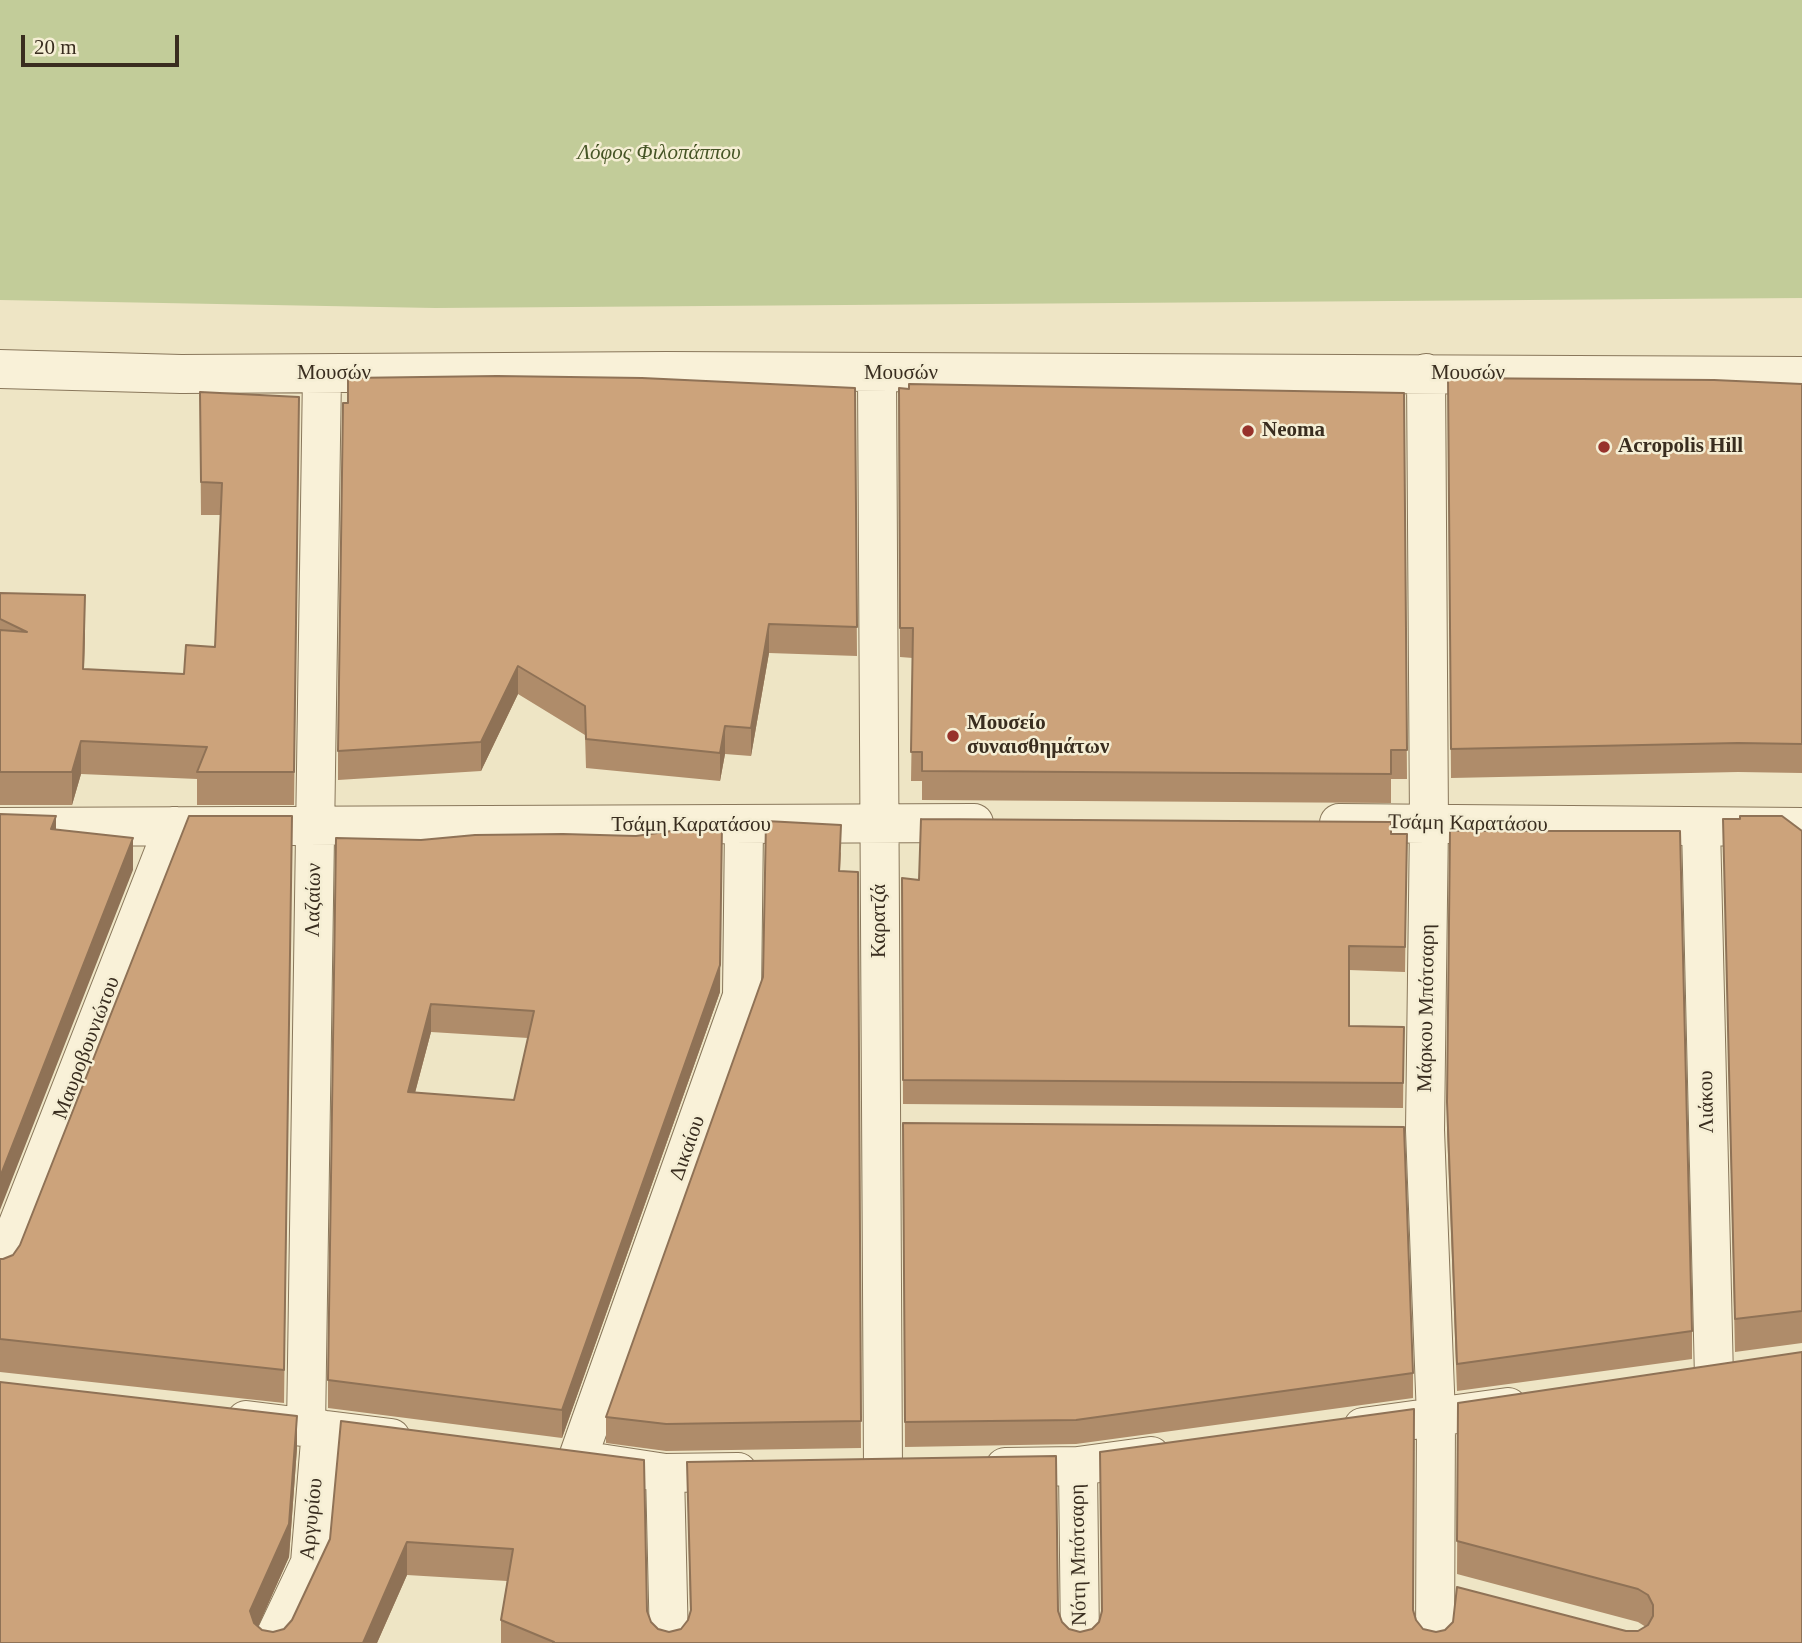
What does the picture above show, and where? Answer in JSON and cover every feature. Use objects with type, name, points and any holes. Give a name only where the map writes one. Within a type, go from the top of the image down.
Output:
[{"type":"street","name":"Μουσών","points":[[0,369],[181,374],[1426,373],[1802,376]]},
{"type":"street","name":"Μάρκου Μπότσαρη","points":[[1426,373],[1429,823],[1425,1130],[1436,1417],[1435,1643]]},
{"type":"street","name":"Λαζαίων","points":[[313,1428],[315,827],[322,374]]},
{"type":"street","name":"Καρατζά","points":[[877,374],[883,1468]]},
{"type":"street","name":"Τσάμη Καρατάσου","points":[[0,827],[744,826],[1003,822]]},
{"type":"street","name":"Τσάμη Καρατάσου","points":[[1305,823],[1802,827]]},
{"type":"street","name":"Μαυροβουνιώτου","points":[[0,1270],[174,826]]},
{"type":"street","name":"Δικαίου","points":[[578,1460],[742,996],[744,826]]},
{"type":"street","name":"Λιάκου","points":[[1701,827],[1714,1378]]},
{"type":"street","points":[[880,1126],[922,1126]]},
{"type":"street","points":[[1383,1130],[1425,1130]]},
{"type":"street","points":[[1674,1383],[1752,1371]]},
{"type":"street","points":[[1326,1432],[1542,1402]]},
{"type":"street","points":[[208,1416],[432,1443]]},
{"type":"street","name":"Αργυρίου","points":[[272,1643],[310,1563],[313,1428]]},
{"type":"street","points":[[966,1467],[1078,1466],[1188,1451]]},
{"type":"street","points":[[538,1455],[665,1473],[774,1471]]},
{"type":"street","name":"Νότη Μπότσαρη","points":[[1078,1466],[1080,1643]]},
{"type":"street","points":[[842,1469],[925,1468]]},
{"type":"street","points":[[665,1473],[669,1643]]},
{"type":"street","points":[[1436,1591],[1475,1601]]},
{"type":"green space","name":"Λόφος Φιλοπάππου","points":[[0,0],[1802,0],[1802,298],[435,308],[0,300]]},
{"type":"building","points":[[348,378],[642,378],[855,388],[857,627],[769,624],[751,728],[725,726],[720,753],[586,739],[585,706],[518,666],[481,742],[338,751],[343,403],[348,403]]},
{"type":"building","points":[[1448,378],[1714,380],[1802,384],[1802,744],[1451,749]]},
{"type":"building","points":[[909,384],[1404,393],[1407,750],[1391,750],[1391,774],[922,771],[922,752],[911,752],[913,628],[900,628],[899,388],[909,389]]},
{"type":"building","points":[[200,392],[299,397],[294,772],[197,772],[207,747],[81,741],[72,772],[0,772],[0,630],[27,632],[0,619],[0,593],[85,595],[83,669],[184,674],[186,645],[215,647],[222,483],[201,482]]},
{"type":"building","points":[[0,814],[56,816],[51,829],[133,838],[0,1177]]},
{"type":"building","points":[[189,816],[292,816],[284,1370],[0,1339],[0,1259],[13,1255],[20,1245]]},
{"type":"building","points":[[1740,816],[1782,816],[1802,831],[1802,1311],[1735,1319],[1723,819],[1740,819]]},
{"type":"building","points":[[921,819],[1391,822],[1391,834],[1407,834],[1405,947],[1349,946],[1349,1026],[1404,1027],[1403,1083],[903,1080],[902,878],[919,880]]},
{"type":"building","points":[[766,821],[841,825],[839,871],[858,872],[861,1421],[666,1424],[606,1417],[763,977]]},
{"type":"building","points":[[722,824],[720,965],[562,1410],[328,1380],[336,838],[421,840],[475,835],[636,836]],"holes":[[[431,1004],[534,1011],[514,1100],[408,1092]]]},
{"type":"building","points":[[1450,831],[1680,831],[1692,1331],[1457,1364],[1447,1102]]},
{"type":"building","points":[[903,1123],[1404,1127],[1413,1373],[1076,1420],[905,1422]]},
{"type":"building","points":[[1802,1352],[1802,1643],[553,1643],[501,1620],[513,1549],[407,1542],[363,1643],[0,1643],[0,1382],[297,1416],[289,1524],[250,1611],[254,1623],[262,1630],[273,1632],[284,1629],[292,1620],[330,1539],[341,1421],[644,1460],[647,1611],[651,1622],[658,1629],[669,1632],[681,1629],[691,1610],[687,1462],[1056,1456],[1058,1611],[1062,1622],[1069,1629],[1080,1632],[1092,1629],[1099,1622],[1102,1611],[1100,1452],[1414,1409],[1413,1610],[1423,1629],[1436,1632],[1445,1630],[1453,1622],[1457,1587],[1626,1631],[1638,1631],[1648,1625],[1653,1616],[1653,1605],[1648,1595],[1638,1589],[1457,1541],[1458,1403]]},
{"type":"place","name":"Neoma","points":[[1248,431]]},
{"type":"place","name":"Acropolis Hill","points":[[1604,447]]},
{"type":"place","name":"Μουσείο συναισθημάτων","points":[[953,736]]}]
